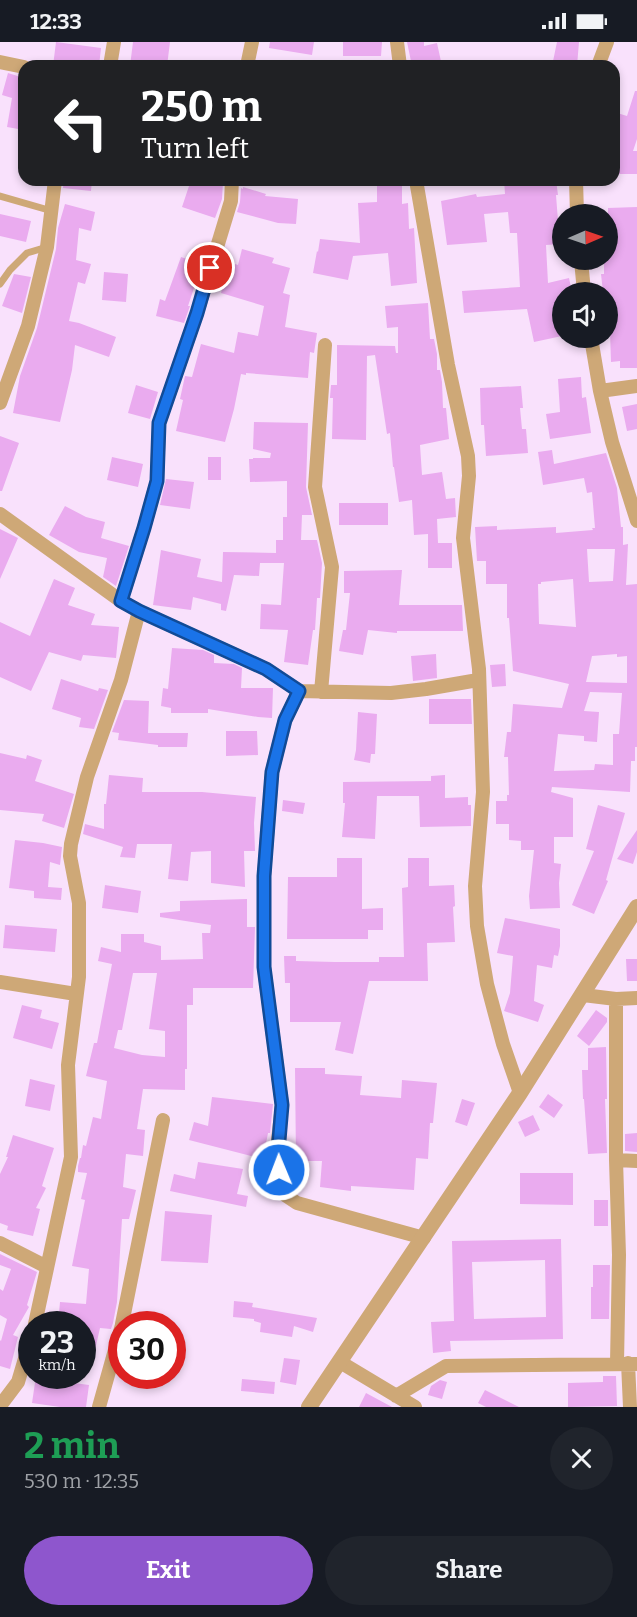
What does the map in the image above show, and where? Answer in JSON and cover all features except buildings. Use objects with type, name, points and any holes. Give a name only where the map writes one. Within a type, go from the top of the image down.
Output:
[{"type":"street","points":[[111,60],[114,42]]},
{"type":"street","points":[[248,60],[252,42]]},
{"type":"street","points":[[398,42],[400,60]]},
{"type":"street","points":[[600,60],[607,42]]},
{"type":"street","points":[[0,62],[18,66]]},
{"type":"street","points":[[0,403],[28,326],[47,247],[54,186]]},
{"type":"street","points":[[121,601],[157,481],[159,423],[204,291],[231,201],[232,186]]},
{"type":"street","points":[[417,186],[448,365],[468,456],[469,476],[463,538],[479,669],[483,792],[475,886],[477,926],[487,984],[503,1044],[520,1093]]},
{"type":"street","points":[[576,186],[577,204]]},
{"type":"street","points":[[321,692],[332,567],[315,487],[325,345]]},
{"type":"street","points":[[593,348],[612,442],[633,494],[637,521]]},
{"type":"street","points":[[600,391],[637,386]]},
{"type":"street","points":[[0,514],[121,601],[266,669],[299,691],[390,693],[478,680]]},
{"type":"street","points":[[38,1311],[71,1157],[68,1065],[79,977],[79,903],[70,856],[70,843],[87,777],[121,680],[139,611]]},
{"type":"street","points":[[299,691],[285,720],[272,772],[264,876],[264,967],[282,1105],[279,1170],[285,1195],[297,1203],[424,1238]]},
{"type":"street","points":[[309,1407],[520,1093],[637,907]]},
{"type":"street","points":[[0,982],[76,994]]},
{"type":"street","points":[[583,995],[637,999]]},
{"type":"street","points":[[616,999],[616,1160],[619,1255],[630,1407]]},
{"type":"street","points":[[125,1311],[163,1120]]},
{"type":"street","points":[[616,1160],[637,1161]]},
{"type":"street","points":[[0,1243],[47,1267]]},
{"type":"street","points":[[340,1362],[415,1407]]},
{"type":"street","points":[[396,1396],[446,1366],[627,1363]]},
{"type":"street","points":[[99,1407],[108,1375]]},
{"type":"street","points":[[0,1406],[18,1382]]},
{"type":"lane","points":[[0,196],[52,211]]},
{"type":"lane","points":[[0,284],[27,253],[47,247]]},
{"type":"route","points":[[210,268],[159,423],[157,481],[121,601],[266,669],[299,691],[285,720],[272,772],[264,876],[264,967],[282,1105],[279,1170]]}]
